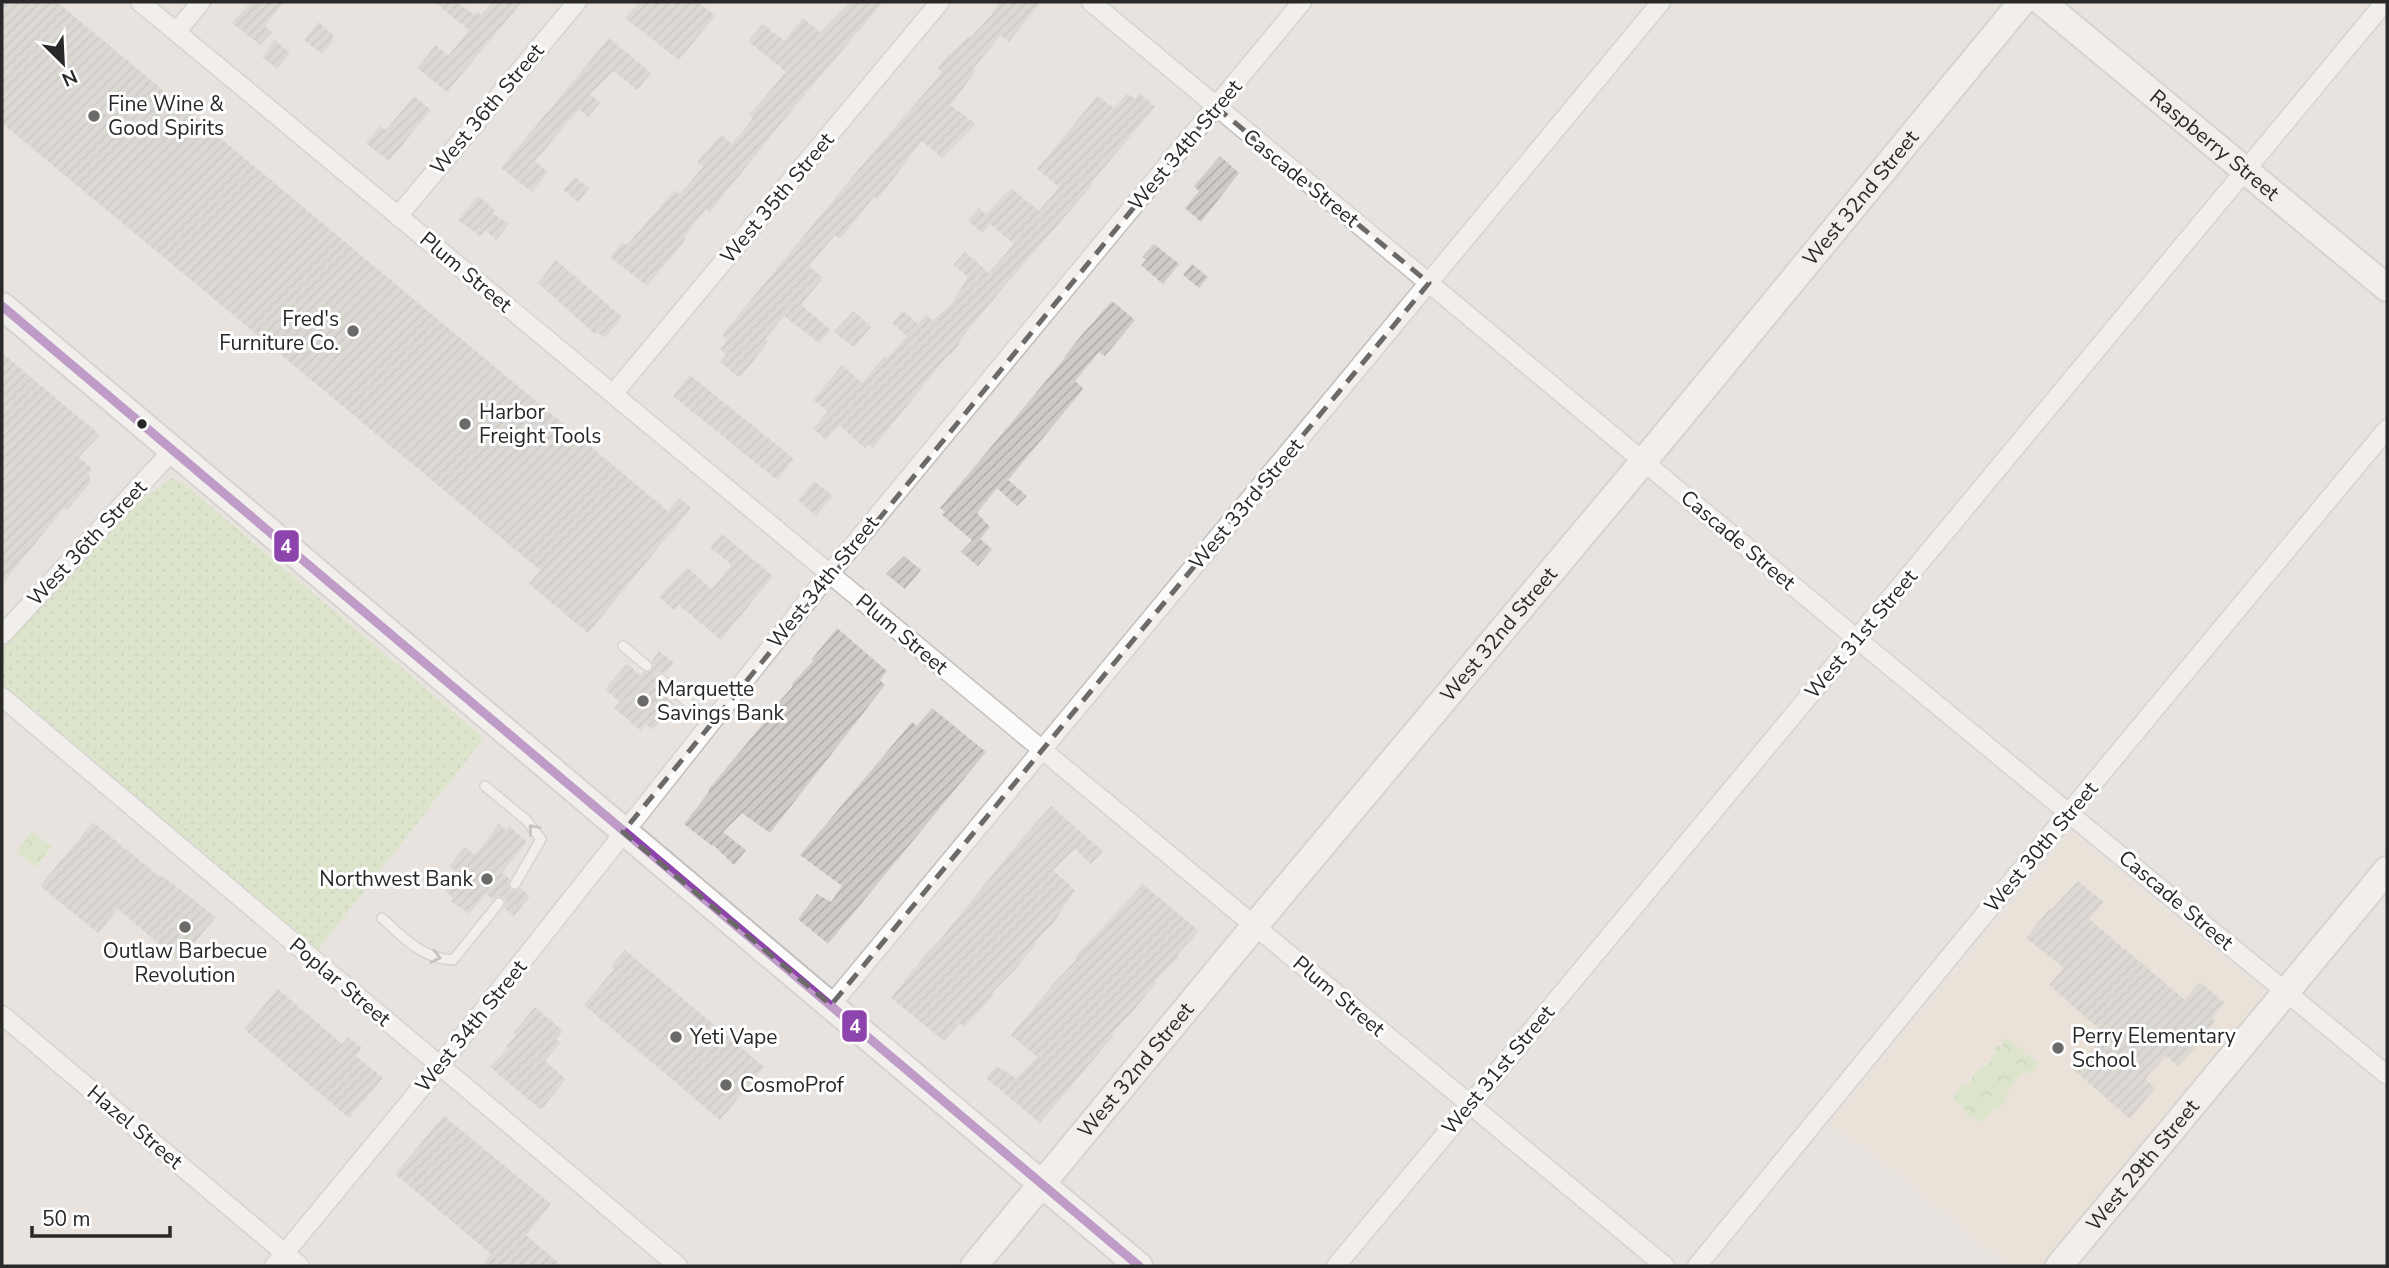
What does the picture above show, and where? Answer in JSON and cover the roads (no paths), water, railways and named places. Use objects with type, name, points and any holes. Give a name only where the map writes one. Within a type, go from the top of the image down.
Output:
[{"type":"street","name":"Plum Street","points":[[140,2],[1665,1266]]},
{"type":"street","points":[[177,32],[201,2]]},
{"type":"street","name":"West 36th Street","points":[[398,216],[577,2]]},
{"type":"street","name":"West 35th Street","points":[[613,394],[940,2]]},
{"type":"street","name":"Cascade Street","points":[[1091,2],[1643,462],[2387,1075]]},
{"type":"street","name":"West 34th Street","points":[[279,1260],[440,1065],[830,573],[1303,2]]},
{"type":"street","name":"West 33rd Street","points":[[831,1005],[1661,2]]},
{"type":"street","name":"West 32nd Street","points":[[974,1266],[2022,2]]},
{"type":"street","name":"Raspberry Street","points":[[2042,2],[2387,288]]},
{"type":"street","name":"West 31st Street","points":[[1336,1266],[2385,2]]},
{"type":"street","points":[[2,306],[1139,1266]]},
{"type":"street","name":"West 30th Street","points":[[1697,1266],[2387,429]]},
{"type":"street","name":"West 36th Street","points":[[2,635],[173,450]]},
{"type":"street","name":"Poplar Street","points":[[2,697],[678,1266]]},
{"type":"street","name":"West 29th Street","points":[[2059,1266],[2387,870]]},
{"type":"street","name":"Hazel Street","points":[[2,1015],[279,1260],[300,1266]]},
{"type":"lane","points":[[623,646],[647,666]]},
{"type":"lane","points":[[661,679],[710,722]]},
{"type":"lane","points":[[485,786],[526,820],[541,839],[515,884]]},
{"type":"lane","points":[[382,918],[426,955],[453,960],[499,904]]},
{"type":"place","name":"Fine Wine & Good Spirits","points":[[94,116]]},
{"type":"place","name":"Fred's Furniture Co.","points":[[353,331]]},
{"type":"place","name":"Harbor Freight Tools","points":[[465,424]]},
{"type":"place","name":"Marquette Savings Bank","points":[[643,701]]},
{"type":"place","name":"Northwest Bank","points":[[487,879]]},
{"type":"place","name":"Outlaw Barbecue Revolution","points":[[185,927]]},
{"type":"place","name":"Yeti Vape","points":[[676,1037]]},
{"type":"place","name":"Perry Elementary School","points":[[2058,1048]]},
{"type":"place","name":"CosmoProf","points":[[726,1085]]}]
